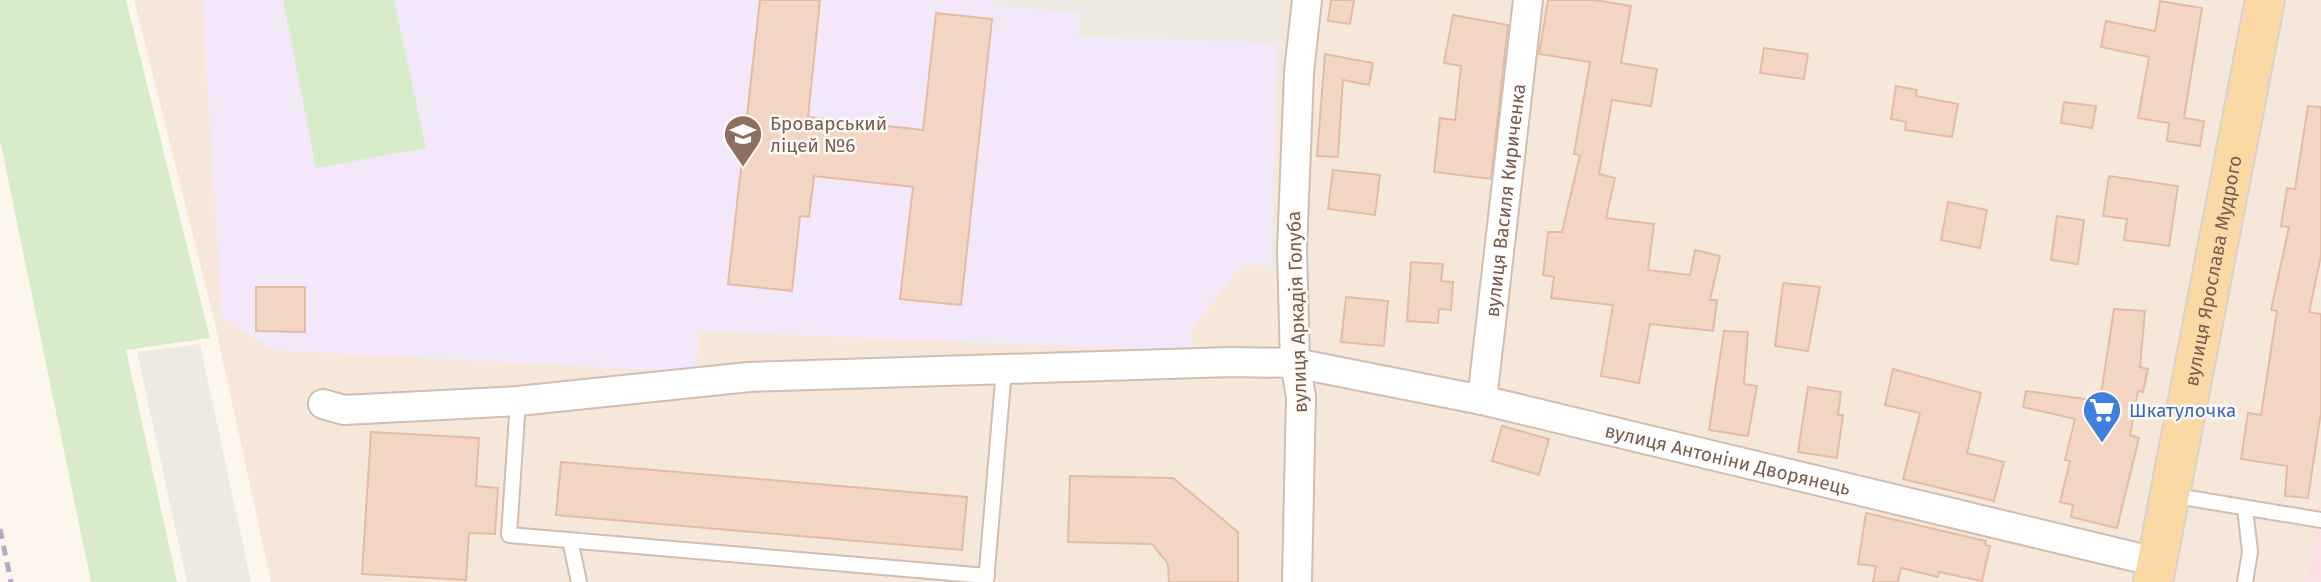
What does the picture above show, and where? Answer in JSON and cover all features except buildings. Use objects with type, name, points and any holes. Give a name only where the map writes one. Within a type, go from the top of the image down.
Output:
[{"type":"main road","name":"вулиця Ярослава Мудрого","points":[[2155,572],[2265,0]]},
{"type":"street","name":"вулиця Аркадія Голуба","points":[[1297,582],[1301,396],[1295,363],[1292,250],[1299,72],[1307,0]]},
{"type":"street","name":"вулиця Василя Кириченка","points":[[1482,400],[1528,0]]},
{"type":"street","name":"вулиця Антоніни Дворянець","points":[[323,404],[344,410],[518,401],[749,377],[1231,362],[1295,363],[1482,400],[2155,572]]},
{"type":"lane","points":[[518,401],[509,535],[986,579],[1004,369]]},
{"type":"lane","points":[[2170,495],[2321,520]]},
{"type":"lane","points":[[2245,508],[2250,552],[2245,582]]},
{"type":"lane","points":[[570,540],[579,582]]},
{"type":"shaded area","points":[[134,0],[2321,0],[2321,582],[271,582],[214,320]]},
{"type":"shaded area","name":"Броварський ліцей №6","points":[[202,0],[994,0],[994,6],[1081,13],[1078,37],[1278,43],[1271,266],[1243,264],[1192,328],[1191,351],[699,331],[696,372],[273,350],[222,316]]},
{"type":"shaded area","points":[[994,0],[1282,0],[1278,43],[1078,37],[1081,13],[994,6]]},
{"type":"shaded area","points":[[200,344],[251,582],[187,582],[137,352]]},
{"type":"shaded area","points":[[2320,491],[2321,582],[2306,582],[2317,519]]},
{"type":"green space","points":[[0,0],[126,0],[210,338],[126,350],[177,582],[91,582],[0,140]]},
{"type":"green space","points":[[283,0],[394,0],[426,148],[316,168]]},
{"type":"railway","points":[[0,529],[11,582]]},
{"type":"place","name":"Броварський ліцей №6","points":[[743,168]]},
{"type":"place","name":"Шкатулочка","points":[[2102,444]]}]
